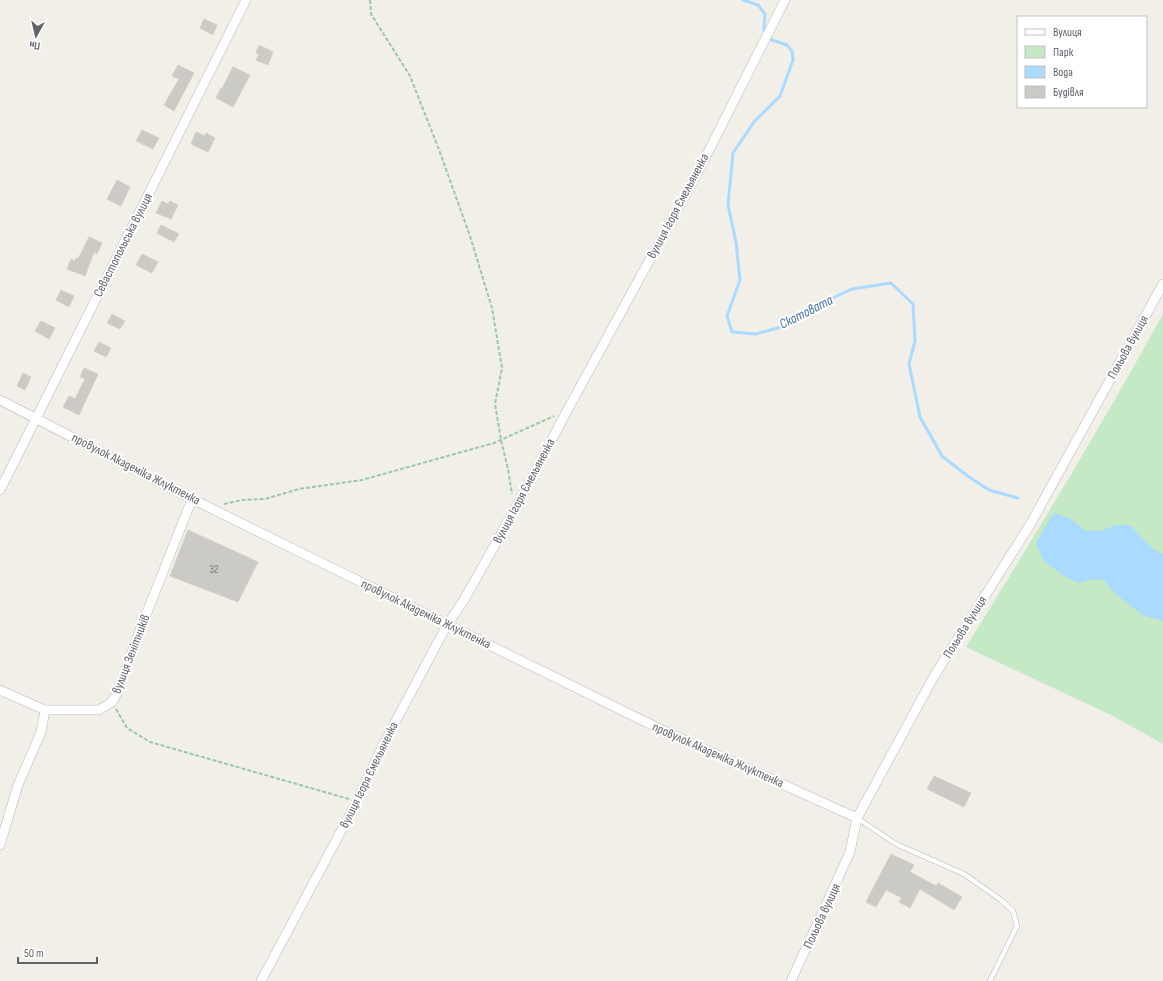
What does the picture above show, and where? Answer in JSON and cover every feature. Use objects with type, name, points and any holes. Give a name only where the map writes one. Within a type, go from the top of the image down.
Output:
[{"type":"street","name":"Севастопольська вулиця","points":[[0,490],[246,0]]},
{"type":"street","name":"вулиця Ігоря Ємельяненка","points":[[261,981],[355,805],[384,743],[447,625],[464,600],[514,511],[700,168],[786,0]]},
{"type":"street","name":"Польова вулиця","points":[[791,981],[850,852],[857,818],[933,678],[1031,523],[1163,284]]},
{"type":"street","name":"провулок Академіка Жлуктенка","points":[[0,400],[37,417],[192,499],[658,728],[857,818]]},
{"type":"street","name":"вулиця Зенітників","points":[[45,710],[100,710],[112,702],[117,693],[142,625],[192,499]]},
{"type":"street","points":[[0,690],[45,710],[41,732],[18,785],[0,845]]},
{"type":"lane","points":[[857,818],[896,844],[964,874],[1001,900],[1013,911],[1017,926],[990,981]]},
{"type":"path","points":[[370,0],[371,14],[413,83],[470,236],[492,308],[502,368],[495,404],[500,440],[508,469],[514,511]]},
{"type":"path","points":[[210,507],[242,500],[265,499],[300,489],[362,480],[500,440],[568,409]]},
{"type":"path","points":[[112,702],[127,728],[150,742],[348,798],[355,805]]},
{"type":"green space","points":[[1163,314],[1163,744],[1111,715],[966,647],[1067,482]]},
{"type":"water","points":[[1054,513],[1071,519],[1084,530],[1101,531],[1115,525],[1130,525],[1152,548],[1163,554],[1163,621],[1144,616],[1113,592],[1104,580],[1092,579],[1079,583],[1065,577],[1043,560],[1036,543]]},
{"type":"building","points":[[204,19],[217,25],[213,35],[200,28]]},
{"type":"building","points":[[259,45],[273,52],[268,65],[256,60],[259,54],[256,53]]},
{"type":"building","points":[[178,65],[194,73],[174,111],[164,105],[179,79],[172,76]]},
{"type":"building","points":[[233,67],[250,75],[233,107],[216,98]]},
{"type":"building","points":[[142,130],[159,138],[153,149],[136,141]]},
{"type":"building","points":[[196,132],[205,136],[206,133],[215,138],[208,152],[191,144]]},
{"type":"building","points":[[117,180],[130,187],[121,206],[107,199]]},
{"type":"building","points":[[162,201],[168,204],[170,201],[178,205],[171,219],[156,213]]},
{"type":"building","points":[[161,225],[179,234],[174,242],[157,233]]},
{"type":"building","points":[[89,237],[102,243],[97,254],[94,252],[85,276],[67,269],[71,259],[75,261],[76,258],[78,259]]},
{"type":"building","points":[[142,254],[158,262],[152,273],[136,265]]},
{"type":"building","points":[[61,290],[74,296],[69,307],[56,300]]},
{"type":"building","points":[[112,314],[125,321],[120,329],[107,323]]},
{"type":"building","points":[[41,321],[55,328],[49,339],[35,331]]},
{"type":"building","points":[[99,342],[111,348],[106,357],[94,351]]},
{"type":"building","points":[[84,368],[98,374],[79,415],[63,407],[69,396],[75,399],[85,379],[80,377]]},
{"type":"building","points":[[23,373],[31,377],[25,390],[17,386]]},
{"type":"building","points":[[188,530],[258,562],[238,602],[170,576]]},
{"type":"building","points":[[934,776],[971,793],[964,807],[927,789]]},
{"type":"building","points":[[891,854],[914,865],[910,872],[936,886],[938,883],[962,897],[954,910],[920,889],[910,908],[899,902],[902,898],[886,890],[876,907],[866,902]]},
{"type":"waterway","name":"Скотовата","points":[[743,0],[758,5],[765,14],[764,30],[766,38],[787,45],[792,51],[793,60],[780,96],[754,122],[733,153],[728,205],[736,242],[740,280],[727,316],[732,332],[756,334],[781,327],[809,309],[852,289],[891,283],[913,304],[915,341],[909,364],[920,417],[942,456],[989,490],[1018,498]]}]
